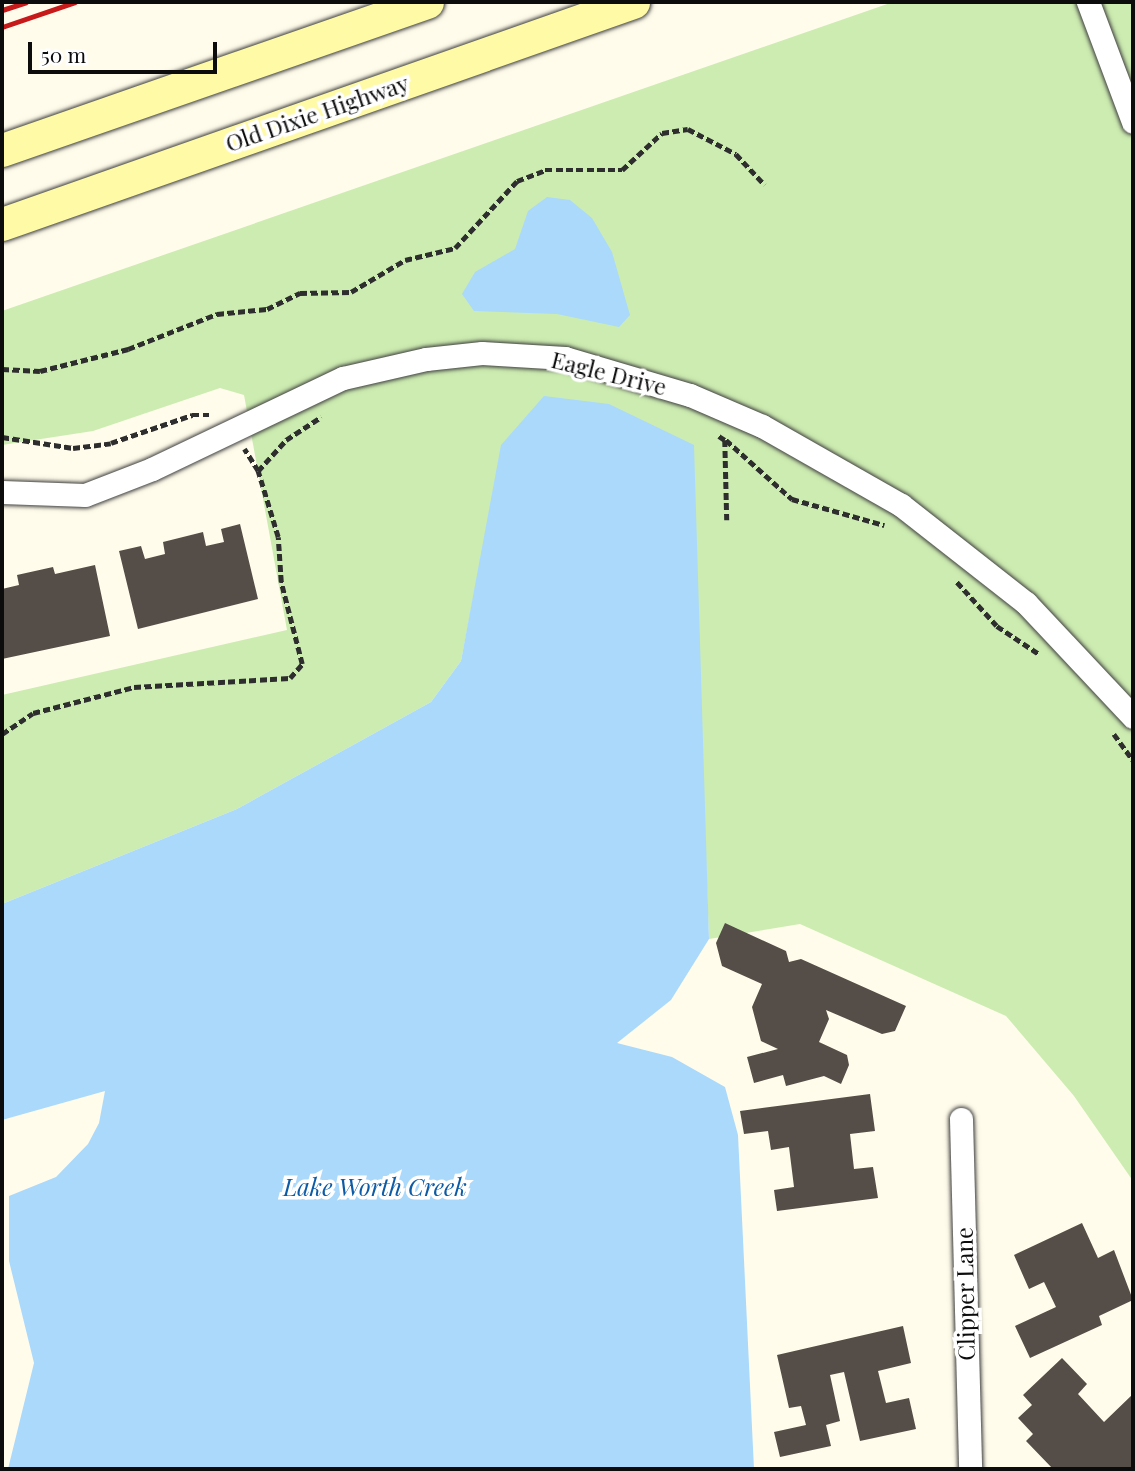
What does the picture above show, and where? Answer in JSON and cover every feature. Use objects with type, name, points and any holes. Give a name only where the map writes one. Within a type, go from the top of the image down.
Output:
[{"type":"main road","points":[[2,150],[427,2]]},
{"type":"main road","name":"Old Dixie Highway","points":[[2,224],[633,2]]},
{"type":"street","points":[[1088,2],[1133,122]]},
{"type":"street","name":"Eagle Drive","points":[[2,492],[85,495],[152,469],[343,378],[426,359],[482,353],[565,358],[631,374],[762,426],[901,505],[1026,603],[1133,717]]},
{"type":"street","name":"Clipper Lane","points":[[961,1119],[970,1469]]},
{"type":"path","points":[[2,369],[40,371],[128,349],[217,314],[267,309],[300,293],[351,292],[405,260],[455,248],[517,181],[545,170],[622,170],[662,133],[688,129],[736,154],[765,185]]},
{"type":"path","points":[[258,471],[286,440],[328,413]]},
{"type":"path","points":[[2,437],[74,449],[111,443],[192,415],[212,414],[232,429],[258,471],[278,537],[281,582],[302,664],[290,678],[134,687],[33,713],[2,734]]},
{"type":"path","points":[[716,434],[792,499],[883,524],[893,532]]},
{"type":"path","points":[[725,440],[727,520]]},
{"type":"path","points":[[953,577],[997,626],[1046,659]]},
{"type":"path","points":[[1104,723],[1133,760]]},
{"type":"green space","points":[[893,2],[1133,2],[1133,1181],[1074,1096],[1006,1016],[800,924],[709,939],[701,728],[480,564],[461,661],[431,702],[237,809],[2,904],[2,695],[287,630],[244,395],[220,388],[93,431],[2,445],[2,311]]},
{"type":"water","points":[[547,197],[570,200],[592,218],[612,252],[630,315],[619,327],[557,314],[474,311],[462,294],[475,272],[515,249],[528,211]]},
{"type":"water","name":"Lake Worth Creek","points":[[544,396],[609,404],[694,445],[709,939],[671,1000],[617,1043],[672,1057],[725,1087],[738,1135],[754,1469],[8,1469],[34,1363],[9,1261],[9,1196],[56,1177],[88,1144],[99,1123],[105,1091],[2,1120],[2,904],[237,809],[431,702],[461,661],[501,445]]},
{"type":"building","points":[[240,524],[258,599],[138,629],[119,551],[141,546],[145,559],[165,554],[163,542],[203,532],[206,546],[224,542],[221,529]]},
{"type":"building","points":[[95,565],[110,636],[2,659],[2,589],[19,585],[17,575],[53,567],[55,574]]},
{"type":"building","points":[[725,923],[786,951],[789,962],[801,959],[906,1006],[895,1031],[882,1034],[826,1010],[829,1019],[819,1042],[847,1055],[849,1065],[841,1084],[824,1076],[786,1086],[783,1075],[754,1083],[747,1057],[778,1049],[761,1041],[752,1007],[762,984],[722,966],[716,943]]},
{"type":"building","points":[[870,1094],[875,1131],[850,1134],[854,1169],[873,1167],[878,1198],[777,1211],[774,1190],[794,1187],[789,1147],[771,1150],[768,1131],[744,1134],[740,1111]]},
{"type":"building","points":[[1082,1223],[1098,1258],[1114,1250],[1133,1300],[1099,1316],[1102,1325],[1030,1358],[1015,1326],[1056,1307],[1044,1282],[1029,1289],[1014,1255]]},
{"type":"building","points":[[903,1326],[911,1363],[878,1371],[886,1403],[909,1398],[916,1429],[860,1441],[844,1372],[830,1375],[840,1421],[826,1425],[831,1446],[780,1457],[774,1432],[806,1425],[801,1406],[789,1408],[777,1355]]},
{"type":"building","points":[[1062,1358],[1087,1384],[1078,1394],[1104,1422],[1133,1394],[1133,1469],[1053,1469],[1026,1441],[1033,1434],[1018,1418],[1032,1405],[1023,1395]]},
{"type":"railway","points":[[2,10],[26,2]]},
{"type":"railway","points":[[2,27],[75,2]]}]
